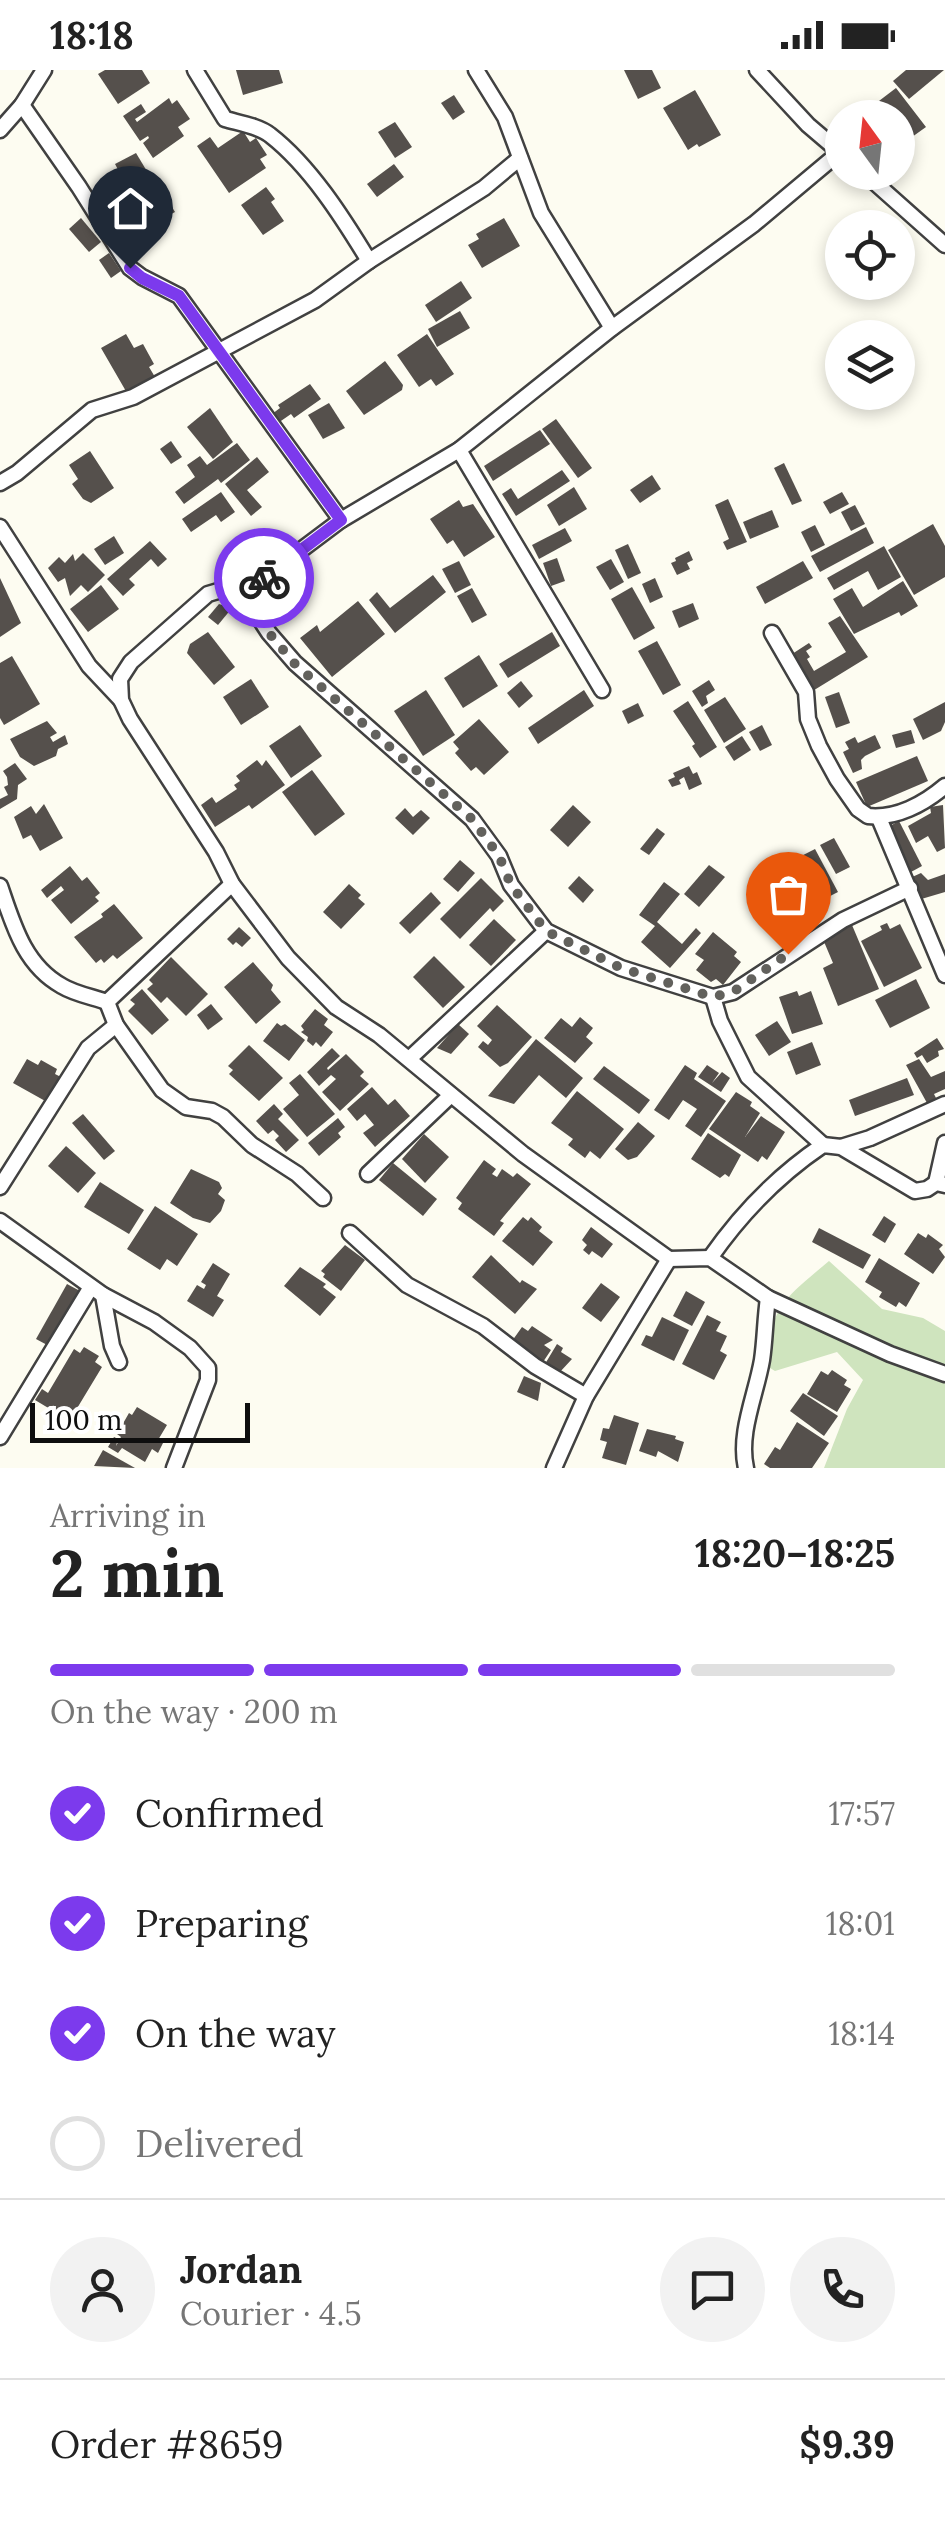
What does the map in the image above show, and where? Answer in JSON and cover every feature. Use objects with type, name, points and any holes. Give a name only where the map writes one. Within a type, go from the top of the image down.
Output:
[{"type":"street","points":[[24,70],[34,87]]},
{"type":"street","points":[[0,130],[44,70]]},
{"type":"street","points":[[196,70],[225,119],[268,133],[307,174],[337,210],[369,260]]},
{"type":"street","points":[[476,70],[505,117],[558,245],[612,328]]},
{"type":"street","points":[[757,70],[825,139]]},
{"type":"street","points":[[22,105],[80,187],[130,268],[179,296],[341,520]]},
{"type":"street","points":[[0,484],[92,410],[133,397],[315,300],[369,260],[484,188],[520,158]]},
{"type":"street","points":[[122,700],[120,679],[131,662],[208,594],[265,577],[341,520],[459,450],[825,167]]},
{"type":"street","points":[[882,190],[945,245]]},
{"type":"street","points":[[459,450],[602,690]]},
{"type":"street","points":[[0,527],[89,666],[122,700],[232,884],[288,958],[336,1006],[523,1154],[668,1259],[710,1258],[768,1298],[890,1354],[945,1374]]},
{"type":"street","points":[[237,584],[295,664],[472,819],[499,856],[511,885],[546,931],[621,968],[713,997],[733,992],[843,920],[910,888]]},
{"type":"street","points":[[772,633],[806,692],[811,730],[858,809],[879,818],[927,801],[945,786]]},
{"type":"street","points":[[879,818],[945,975]]},
{"type":"street","points":[[107,1002],[232,884]]},
{"type":"street","points":[[0,886],[10,938],[62,986],[107,1002],[116,1025],[162,1090],[186,1107],[212,1111],[223,1118],[252,1145],[297,1174],[324,1198]]},
{"type":"street","points":[[408,1060],[546,931]]},
{"type":"street","points":[[713,997],[720,1021],[748,1078],[824,1145],[841,1147],[870,1138],[945,1104]]},
{"type":"street","points":[[0,1187],[88,1048],[116,1025]]},
{"type":"street","points":[[368,1174],[451,1095]]},
{"type":"street","points":[[841,1147],[914,1191],[940,1184],[945,1143]]},
{"type":"street","points":[[710,1258],[750,1205],[824,1145]]},
{"type":"street","points":[[0,1221],[97,1291],[154,1322],[190,1348],[208,1368],[208,1380],[174,1468]]},
{"type":"street","points":[[350,1233],[407,1286],[484,1326],[535,1366],[586,1396]]},
{"type":"street","points":[[554,1468],[586,1396],[668,1259]]},
{"type":"street","points":[[97,1291],[119,1362]]},
{"type":"street","points":[[0,1437],[97,1291]]},
{"type":"street","points":[[746,1468],[743,1456],[762,1358],[768,1298]]},
{"type":"green space","points":[[829,1261],[882,1309],[923,1318],[945,1331],[945,1468],[824,1468],[863,1380],[837,1352],[775,1371],[765,1365],[776,1316],[791,1295]]},
{"type":"building","points":[[105,70],[142,70],[150,83],[118,104],[98,74]]},
{"type":"building","points":[[236,70],[279,70],[283,83],[243,95]]},
{"type":"building","points":[[624,70],[652,70],[661,88],[638,99]]},
{"type":"building","points":[[906,70],[944,70],[909,99],[893,81]]},
{"type":"building","points":[[896,88],[905,100],[880,100]]},
{"type":"building","points":[[695,90],[721,135],[688,150],[663,108]]},
{"type":"building","points":[[454,95],[465,112],[453,120],[441,103]]},
{"type":"building","points":[[169,98],[172,104],[177,100],[190,119],[178,127],[184,136],[153,158],[143,143],[148,136],[140,141],[123,116],[141,104],[146,112],[135,119],[137,122]]},
{"type":"building","points":[[915,113],[926,127],[915,135]]},
{"type":"building","points":[[395,122],[412,147],[395,158],[378,132]]},
{"type":"building","points":[[243,131],[250,142],[256,138],[267,155],[260,159],[266,168],[229,193],[197,146],[210,137],[218,148]]},
{"type":"building","points":[[136,153],[151,178],[129,190],[115,164]]},
{"type":"building","points":[[394,164],[404,177],[377,197],[367,184]]},
{"type":"building","points":[[151,181],[164,205],[169,202],[175,212],[149,226],[130,193]]},
{"type":"building","points":[[266,187],[284,221],[263,235],[241,205]]},
{"type":"building","points":[[81,218],[101,242],[89,252],[69,229]]},
{"type":"building","points":[[504,218],[520,246],[482,268],[468,245],[479,239],[476,234]]},
{"type":"building","points":[[109,253],[121,271],[111,278],[99,260]]},
{"type":"building","points":[[461,281],[472,298],[436,322],[425,305]]},
{"type":"building","points":[[460,311],[470,328],[437,347],[428,329]]},
{"type":"building","points":[[126,334],[134,348],[143,344],[154,364],[149,367],[155,377],[127,393],[101,348]]},
{"type":"building","points":[[427,334],[454,374],[436,386],[431,379],[419,387],[397,355]]},
{"type":"building","points":[[385,361],[403,385],[402,390],[364,415],[346,391]]},
{"type":"building","points":[[310,384],[321,399],[294,418],[291,414],[278,423],[272,414],[280,408],[278,405]]},
{"type":"building","points":[[329,403],[345,428],[323,439],[308,415]]},
{"type":"building","points":[[210,408],[233,442],[213,459],[187,427]]},
{"type":"building","points":[[556,419],[592,468],[578,478],[542,429]]},
{"type":"building","points":[[540,430],[550,444],[493,481],[484,466]]},
{"type":"building","points":[[171,441],[182,457],[171,464],[160,449]]},
{"type":"building","points":[[237,443],[250,460],[221,483],[218,479],[184,504],[175,492],[195,477],[187,465],[200,456],[207,465]]},
{"type":"building","points":[[90,451],[114,488],[91,503],[72,484],[78,479],[69,465]]},
{"type":"building","points":[[257,457],[269,472],[247,490],[262,507],[251,516],[225,484]]},
{"type":"building","points":[[784,463],[802,501],[792,505],[774,468]]},
{"type":"building","points":[[562,470],[570,481],[516,516],[502,494],[511,488],[518,499]]},
{"type":"building","points":[[652,475],[661,489],[640,503],[630,490]]},
{"type":"building","points":[[574,487],[587,509],[559,526],[547,505]]},
{"type":"building","points":[[221,492],[235,512],[221,522],[216,515],[191,532],[182,519]]},
{"type":"building","points":[[842,492],[849,504],[830,514],[823,502]]},
{"type":"building","points":[[728,499],[747,542],[727,550],[723,542],[729,539],[715,505]]},
{"type":"building","points":[[459,500],[463,507],[473,504],[495,537],[464,557],[453,540],[447,544],[430,519]]},
{"type":"building","points":[[855,505],[865,524],[851,531],[841,512]]},
{"type":"building","points":[[772,510],[779,527],[750,539],[743,522]]},
{"type":"building","points":[[933,524],[945,546],[945,577],[914,595],[888,550]]},
{"type":"building","points":[[815,525],[825,545],[811,552],[801,532]]},
{"type":"building","points":[[866,527],[874,543],[820,572],[811,556]]},
{"type":"building","points":[[565,528],[572,541],[539,559],[532,545]]},
{"type":"building","points":[[114,536],[124,553],[105,565],[94,549]]},
{"type":"building","points":[[150,541],[167,559],[158,567],[151,559],[129,579],[135,585],[123,596],[107,579]]},
{"type":"building","points":[[628,544],[641,573],[628,579],[615,550]]},
{"type":"building","points":[[884,546],[901,577],[878,590],[868,571],[834,590],[827,578]]},
{"type":"building","points":[[689,551],[693,560],[687,563],[690,569],[677,575],[671,563]]},
{"type":"building","points":[[83,553],[105,575],[88,592],[81,585],[70,596],[65,578],[58,582],[48,568],[59,557],[65,563],[73,554],[75,561]]},
{"type":"building","points":[[557,558],[565,581],[551,586],[543,563]]},
{"type":"building","points":[[611,559],[624,582],[610,590],[596,567]]},
{"type":"building","points":[[459,561],[471,585],[455,593],[442,569]]},
{"type":"building","points":[[803,561],[813,578],[765,604],[756,587]]},
{"type":"building","points":[[433,575],[446,592],[395,633],[369,600],[377,592],[390,608]]},
{"type":"building","points":[[0,578],[21,623],[0,637]]},
{"type":"building","points":[[655,578],[663,597],[650,603],[642,584]]},
{"type":"building","points":[[903,581],[918,606],[854,634],[833,599],[852,588],[863,607]]},
{"type":"building","points":[[101,585],[119,609],[88,632],[70,609]]},
{"type":"building","points":[[632,587],[655,628],[634,640],[611,599]]},
{"type":"building","points":[[472,588],[487,615],[472,623],[457,596]]},
{"type":"building","points":[[358,601],[385,634],[332,677],[300,638],[317,625],[320,632]]},
{"type":"building","points":[[693,603],[699,619],[679,628],[672,611]]},
{"type":"building","points":[[219,604],[232,608],[218,625],[208,617]]},
{"type":"building","points":[[840,616],[868,657],[811,692],[789,656],[809,643],[812,647],[806,651],[810,657],[807,659],[814,671],[846,652],[828,623]]},
{"type":"building","points":[[208,632],[235,667],[214,685],[187,653],[190,644]]},
{"type":"building","points":[[552,632],[560,646],[508,678],[499,664]]},
{"type":"building","points":[[657,641],[681,685],[663,695],[638,651]]},
{"type":"building","points":[[479,655],[498,686],[463,708],[444,678]]},
{"type":"building","points":[[12,656],[40,704],[4,725],[0,718],[0,663]]},
{"type":"building","points":[[251,679],[269,707],[241,725],[223,697]]},
{"type":"building","points":[[709,680],[715,690],[706,696],[708,703],[702,707],[692,691]]},
{"type":"building","points":[[521,681],[533,696],[519,708],[507,693]]},
{"type":"building","points":[[426,690],[455,735],[423,756],[394,711]]},
{"type":"building","points":[[584,690],[594,706],[538,744],[528,728]]},
{"type":"building","points":[[839,692],[850,723],[836,728],[825,697]]},
{"type":"building","points":[[725,697],[746,729],[724,743],[704,710]]},
{"type":"building","points":[[688,701],[717,747],[700,758],[673,711]]},
{"type":"building","points":[[945,702],[941,731],[923,740],[913,719]]},
{"type":"building","points":[[638,703],[644,716],[628,724],[622,711]]},
{"type":"building","points":[[479,719],[509,752],[484,775],[476,767],[471,771],[455,753],[459,749],[453,742]]},
{"type":"building","points":[[47,721],[57,733],[50,737],[53,742],[65,735],[68,744],[58,749],[56,756],[34,766],[20,757],[10,739]]},
{"type":"building","points":[[300,725],[322,756],[291,778],[269,746]]},
{"type":"building","points":[[762,725],[772,745],[760,751],[749,732]]},
{"type":"building","points":[[911,730],[915,743],[896,748],[892,735]]},
{"type":"building","points":[[875,735],[881,748],[865,756],[862,769],[853,773],[843,752],[849,749],[845,742],[855,737],[858,743]]},
{"type":"building","points":[[742,736],[751,750],[734,761],[725,747]]},
{"type":"building","points":[[917,756],[928,781],[867,807],[856,782]]},
{"type":"building","points":[[257,760],[262,766],[266,760],[285,785],[252,809],[249,805],[215,827],[201,805],[212,797],[216,803],[237,789],[234,785],[240,781],[236,776]]},
{"type":"building","points":[[15,763],[27,779],[18,785],[17,799],[0,809],[0,799],[8,795],[3,771]]},
{"type":"building","points":[[689,766],[702,784],[689,790],[684,777],[679,780],[681,784],[672,787],[668,780],[675,777],[673,773]]},
{"type":"building","points":[[312,770],[345,814],[315,836],[282,792]]},
{"type":"building","points":[[44,804],[63,838],[40,851],[31,835],[23,839],[14,817],[31,806],[36,814]]},
{"type":"building","points":[[573,805],[591,822],[568,847],[550,830]]},
{"type":"building","points":[[943,805],[945,848],[937,852],[928,836],[916,843],[908,826],[931,813],[930,807]]},
{"type":"building","points":[[405,808],[413,817],[421,810],[430,818],[413,835],[395,818]]},
{"type":"building","points":[[899,821],[922,866],[911,872],[888,827]]},
{"type":"building","points":[[657,828],[665,834],[649,855],[640,849]]},
{"type":"building","points":[[834,838],[850,867],[836,874],[820,845]]},
{"type":"building","points":[[815,849],[838,892],[793,915],[770,872]]},
{"type":"building","points":[[460,860],[475,873],[458,892],[443,879]]},
{"type":"building","points":[[709,865],[725,877],[699,907],[684,894]]},
{"type":"building","points":[[70,866],[82,881],[87,877],[100,893],[95,897],[99,901],[71,924],[51,900],[64,890],[61,886],[47,898],[41,890]]},
{"type":"building","points":[[921,873],[928,880],[945,874],[945,892],[918,900],[910,878]]},
{"type":"building","points":[[579,876],[594,890],[583,903],[568,888]]},
{"type":"building","points":[[481,878],[504,901],[493,912],[490,908],[460,939],[440,919]]},
{"type":"building","points":[[664,882],[680,894],[657,922],[682,944],[696,928],[701,933],[670,968],[641,942],[655,926],[639,915]]},
{"type":"building","points":[[349,884],[365,904],[341,929],[323,912]]},
{"type":"building","points":[[431,892],[441,903],[410,934],[399,923]]},
{"type":"building","points":[[114,904],[143,938],[117,959],[113,955],[104,963],[101,959],[96,963],[74,937],[103,917],[101,914]]},
{"type":"building","points":[[494,919],[516,940],[491,966],[469,945]]},
{"type":"building","points":[[887,923],[890,929],[900,924],[922,968],[884,987],[861,941]]},
{"type":"building","points":[[852,925],[879,989],[838,1006],[823,968],[833,963],[822,937]]},
{"type":"building","points":[[239,927],[251,938],[242,947],[227,939]]},
{"type":"building","points":[[713,932],[737,952],[734,956],[741,962],[723,985],[716,979],[711,982],[696,970],[704,960],[695,954]]},
{"type":"building","points":[[434,956],[465,987],[443,1008],[413,977]]},
{"type":"building","points":[[171,957],[208,994],[186,1016],[167,997],[161,1003],[147,989],[153,984],[149,980]]},
{"type":"building","points":[[253,962],[273,985],[271,990],[281,1002],[256,1024],[224,987]]},
{"type":"building","points":[[916,979],[930,1008],[890,1028],[875,1000]]},
{"type":"building","points":[[142,989],[169,1020],[152,1035],[128,1011],[135,1004],[130,1000]]},
{"type":"building","points":[[797,991],[799,996],[811,991],[823,1024],[792,1034],[779,997]]},
{"type":"building","points":[[211,1004],[223,1019],[208,1030],[197,1015]]},
{"type":"building","points":[[497,1005],[532,1037],[500,1067],[478,1047],[483,1041],[488,1045],[492,1040],[477,1026]]},
{"type":"building","points":[[315,1009],[328,1019],[324,1025],[333,1032],[321,1047],[316,1042],[313,1046],[301,1032],[301,1026]]},
{"type":"building","points":[[580,1017],[593,1028],[586,1037],[593,1043],[575,1063],[544,1038],[561,1018],[572,1027]]},
{"type":"building","points":[[777,1021],[791,1042],[769,1056],[755,1035]]},
{"type":"building","points":[[277,1023],[285,1024],[305,1040],[289,1061],[263,1041]]},
{"type":"building","points":[[458,1024],[469,1034],[451,1054],[437,1048]]},
{"type":"building","points":[[937,1038],[944,1049],[938,1051],[939,1056],[927,1063],[922,1055],[917,1058],[914,1053]]},
{"type":"building","points":[[536,1039],[583,1078],[566,1098],[539,1075],[514,1104],[488,1096]]},
{"type":"building","points":[[812,1042],[821,1065],[796,1075],[787,1052]]},
{"type":"building","points":[[249,1045],[283,1078],[259,1101],[229,1074],[233,1070],[228,1066]]},
{"type":"building","points":[[332,1048],[340,1056],[328,1070],[346,1054],[364,1072],[360,1076],[369,1084],[340,1111],[322,1092],[336,1079],[331,1075],[319,1086],[307,1072]]},
{"type":"building","points":[[27,1059],[38,1065],[41,1060],[57,1069],[55,1074],[61,1077],[47,1102],[13,1083]]},
{"type":"building","points":[[919,1059],[931,1077],[945,1071],[945,1089],[927,1103],[906,1065]]},
{"type":"building","points":[[685,1065],[697,1073],[694,1079],[726,1101],[701,1137],[685,1126],[697,1109],[683,1100],[669,1120],[654,1110]]},
{"type":"building","points":[[707,1065],[719,1073],[712,1083],[722,1072],[730,1078],[721,1092],[698,1077]]},
{"type":"building","points":[[604,1066],[650,1100],[639,1114],[593,1079]]},
{"type":"building","points":[[300,1074],[335,1114],[307,1137],[283,1109],[299,1095],[289,1083]]},
{"type":"building","points":[[907,1078],[914,1095],[855,1116],[849,1100]]},
{"type":"building","points":[[372,1087],[388,1105],[395,1099],[410,1116],[375,1147],[363,1133],[374,1125],[365,1114],[357,1121],[347,1109]]},
{"type":"building","points":[[577,1091],[624,1129],[600,1159],[590,1151],[585,1158],[568,1145],[573,1139],[551,1123]]},
{"type":"building","points":[[736,1092],[752,1102],[750,1106],[760,1113],[745,1137],[761,1116],[785,1132],[767,1160],[762,1156],[758,1162],[709,1129]]},
{"type":"building","points":[[274,1104],[283,1114],[278,1119],[299,1140],[286,1152],[275,1140],[279,1136],[273,1130],[268,1134],[256,1121]]},
{"type":"building","points":[[83,1114],[115,1151],[104,1160],[72,1123]]},
{"type":"building","points":[[338,1118],[345,1127],[338,1133],[341,1137],[319,1156],[308,1143]]},
{"type":"building","points":[[638,1122],[655,1136],[637,1157],[628,1160],[615,1149]]},
{"type":"building","points":[[708,1133],[741,1155],[729,1177],[725,1174],[720,1178],[691,1159]]},
{"type":"building","points":[[424,1134],[449,1157],[425,1183],[402,1159]]},
{"type":"building","points":[[66,1146],[96,1173],[78,1193],[48,1166]]},
{"type":"building","points":[[484,1160],[496,1169],[492,1174],[497,1177],[502,1169],[513,1177],[517,1173],[531,1184],[500,1221],[504,1223],[494,1236],[458,1209],[462,1203],[456,1198]]},
{"type":"building","points":[[393,1163],[437,1199],[423,1216],[379,1180]]},
{"type":"building","points":[[191,1169],[219,1182],[222,1188],[218,1194],[225,1200],[210,1223],[193,1218],[170,1203]]},
{"type":"building","points":[[100,1182],[144,1210],[129,1234],[84,1207]]},
{"type":"building","points":[[155,1206],[198,1234],[177,1266],[167,1259],[160,1270],[127,1249]]},
{"type":"building","points":[[884,1216],[896,1224],[885,1243],[872,1235]]},
{"type":"building","points":[[523,1217],[528,1221],[531,1217],[542,1227],[539,1231],[553,1242],[533,1266],[502,1241]]},
{"type":"building","points":[[591,1227],[613,1244],[602,1258],[583,1250],[587,1245],[582,1240]]},
{"type":"building","points":[[819,1228],[871,1255],[863,1269],[812,1242]]},
{"type":"building","points":[[918,1233],[926,1238],[928,1234],[943,1245],[939,1249],[945,1257],[933,1274],[904,1254]]},
{"type":"building","points":[[345,1245],[365,1260],[341,1291],[321,1271]]},
{"type":"building","points":[[491,1255],[520,1283],[522,1280],[537,1289],[515,1314],[472,1277]]},
{"type":"building","points":[[879,1258],[920,1283],[906,1307],[899,1302],[896,1307],[879,1297],[882,1292],[865,1282]]},
{"type":"building","points":[[213,1263],[230,1274],[217,1296],[224,1300],[213,1317],[187,1301],[197,1285],[204,1289],[206,1285],[201,1282]]},
{"type":"building","points":[[300,1267],[326,1284],[323,1287],[336,1297],[320,1316],[284,1286]]},
{"type":"building","points":[[601,1283],[620,1297],[601,1322],[582,1308]]},
{"type":"building","points":[[67,1284],[80,1291],[49,1346],[36,1339]]},
{"type":"building","points":[[686,1291],[705,1302],[692,1326],[673,1316]]},
{"type":"building","points":[[707,1315],[721,1322],[716,1331],[727,1336],[720,1351],[727,1355],[714,1380],[682,1364]]},
{"type":"building","points":[[662,1317],[689,1330],[674,1361],[641,1345],[646,1335],[652,1337]]},
{"type":"building","points":[[532,1326],[553,1340],[544,1345],[551,1350],[543,1362],[512,1341],[522,1327],[528,1331]]},
{"type":"building","points":[[557,1344],[572,1359],[559,1373],[545,1364]]},
{"type":"building","points":[[84,1347],[99,1356],[95,1362],[102,1367],[76,1410],[81,1412],[75,1424],[35,1400],[42,1389],[48,1393],[74,1349],[80,1353]]},
{"type":"building","points":[[832,1370],[847,1380],[844,1385],[851,1389],[837,1412],[807,1394],[821,1371],[828,1375]]},
{"type":"building","points":[[524,1376],[541,1383],[538,1401],[517,1392]]},
{"type":"building","points":[[803,1393],[838,1416],[824,1436],[790,1411]]},
{"type":"building","points":[[137,1407],[167,1425],[158,1440],[163,1443],[158,1453],[152,1449],[145,1462],[122,1448],[118,1453],[108,1447],[114,1437],[118,1439],[116,1446],[121,1437],[117,1434]]},
{"type":"building","points":[[614,1415],[639,1423],[626,1465],[602,1458],[607,1442],[600,1440],[603,1428],[609,1429]]},
{"type":"building","points":[[797,1422],[829,1443],[812,1468],[770,1468],[764,1464],[775,1447],[780,1450]]},
{"type":"building","points":[[647,1429],[676,1436],[684,1442],[678,1462],[658,1451],[656,1457],[639,1451]]},
{"type":"building","points":[[103,1450],[135,1468],[94,1466]]},
{"type":"way so far","points":[[264,578],[237,584],[269,633],[295,664],[472,819],[499,856],[511,885],[546,931],[621,968],[713,997],[733,992],[788,954]]},
{"type":"route","points":[[130,268],[179,296],[341,520],[264,578]]}]
